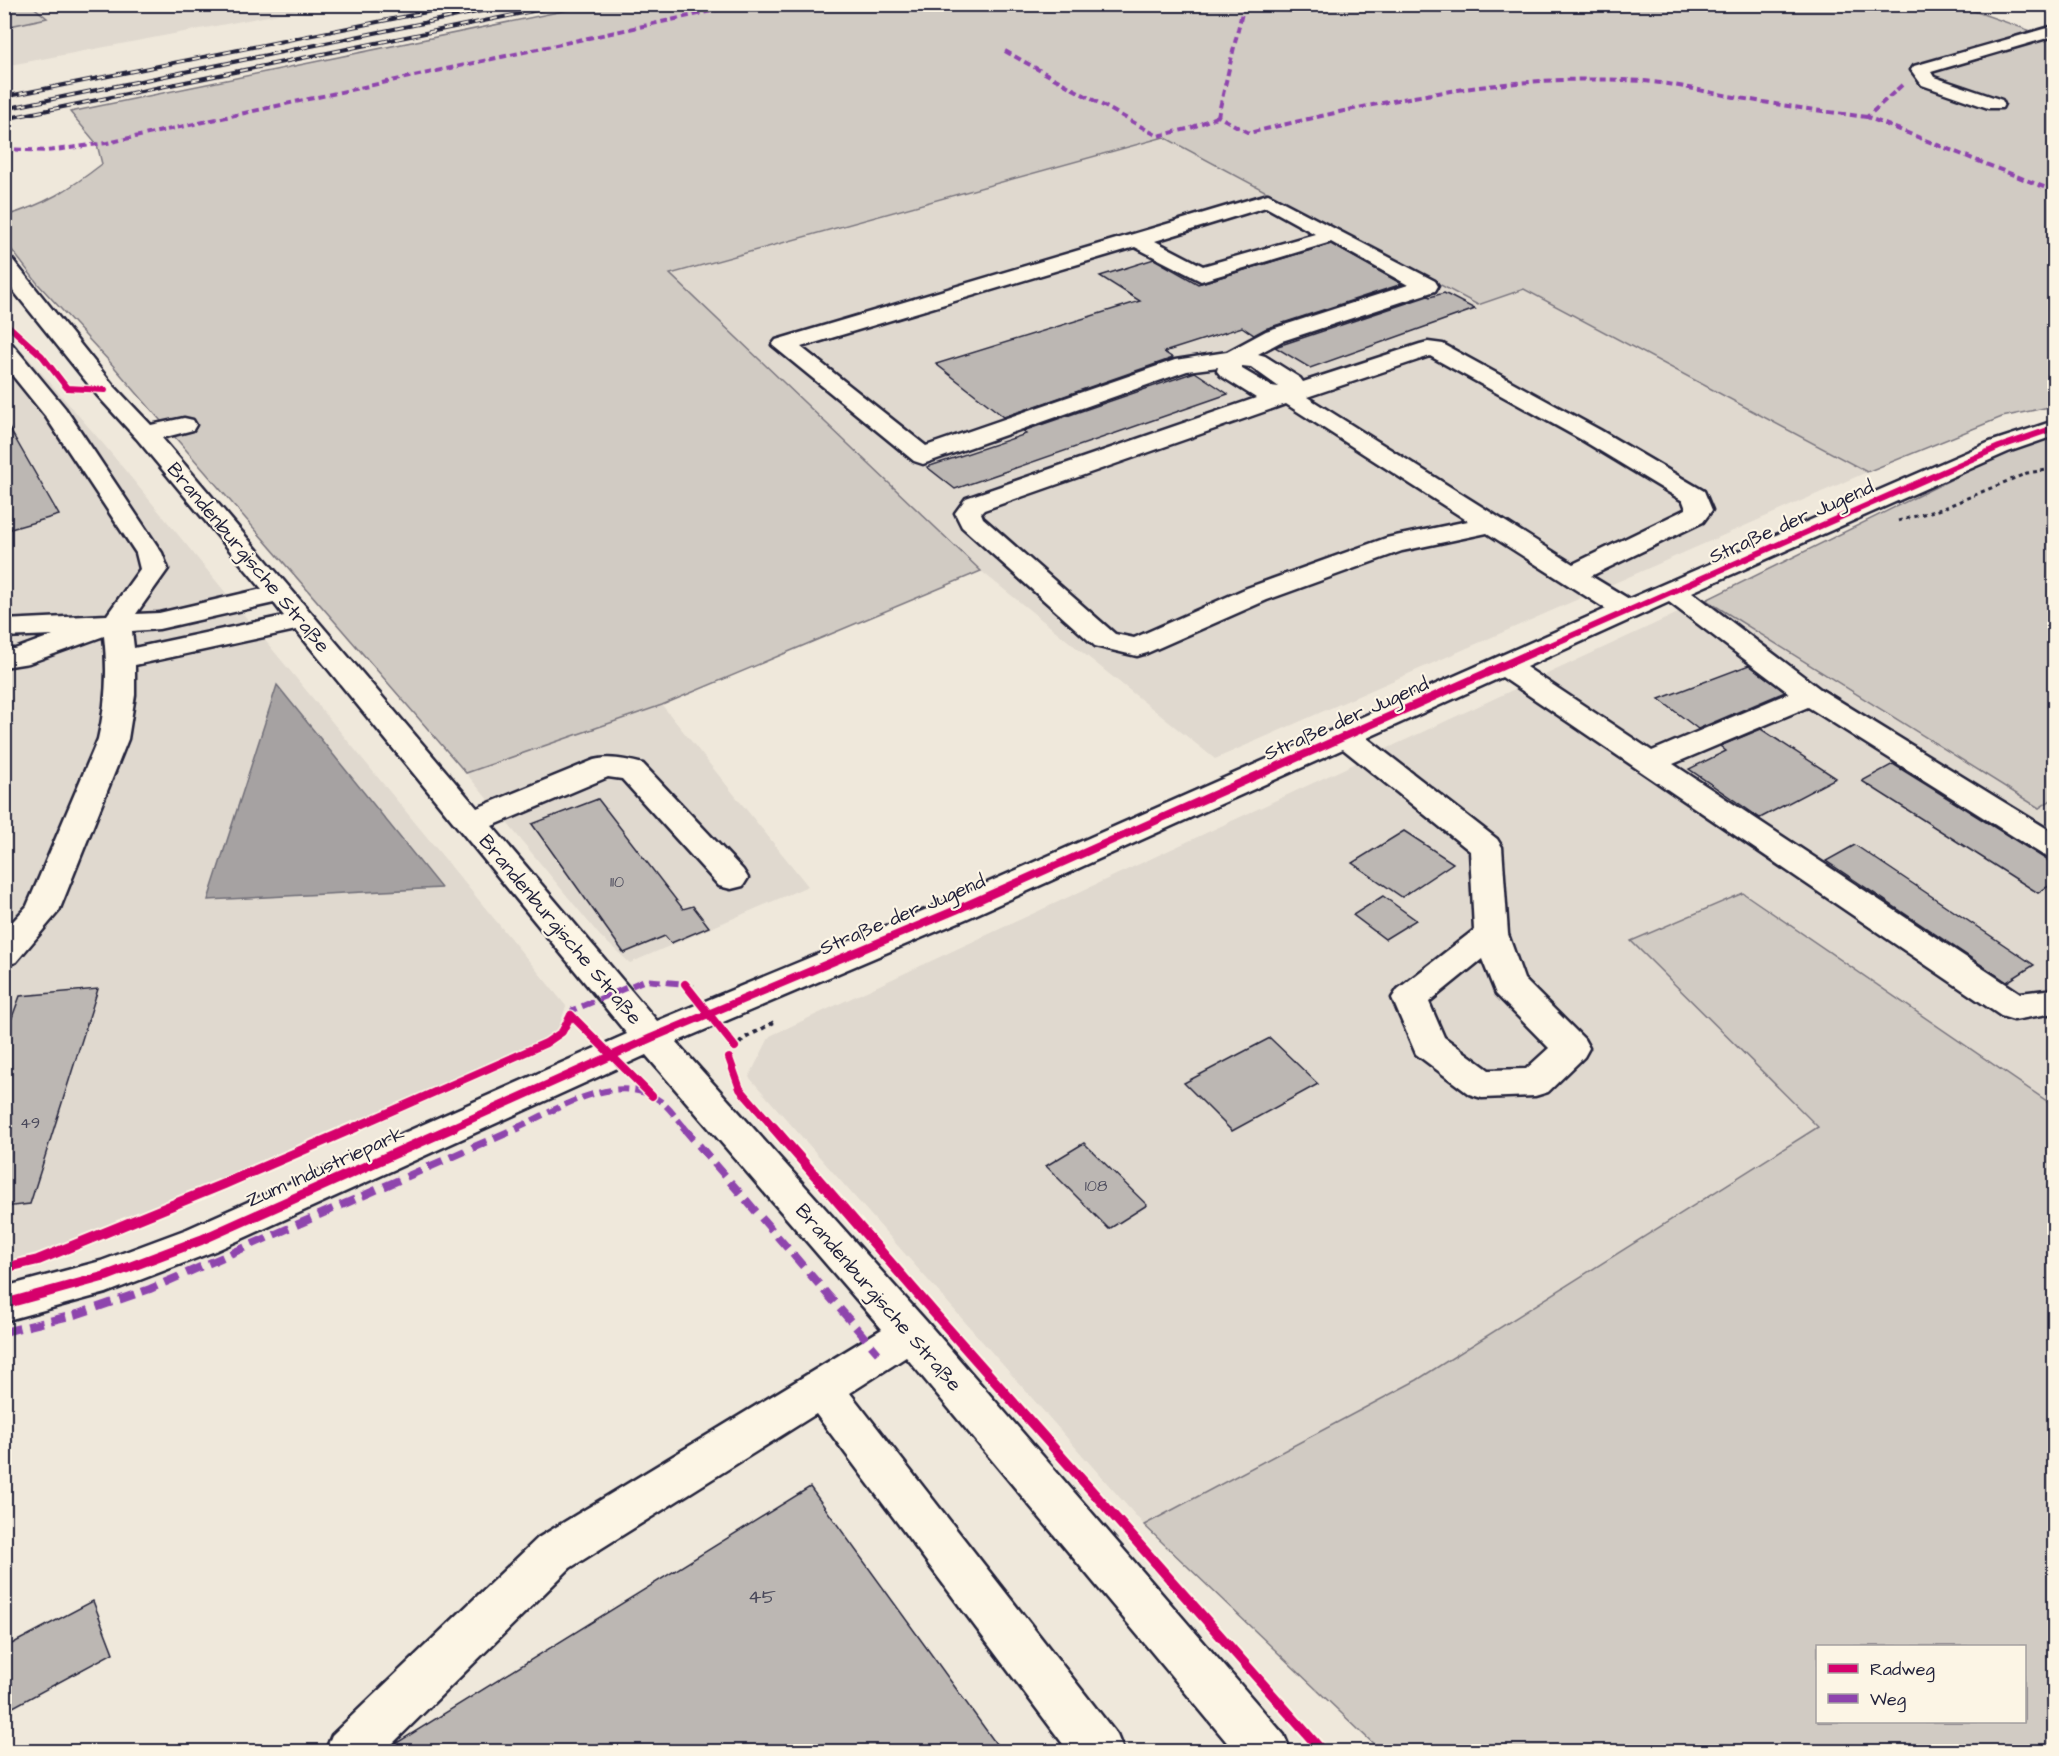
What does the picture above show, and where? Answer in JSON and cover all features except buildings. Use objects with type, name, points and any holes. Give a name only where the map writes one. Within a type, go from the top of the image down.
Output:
[{"type":"street","points":[[1995,104],[1928,81],[1920,70],[2055,32]]},
{"type":"street","points":[[1233,358],[1274,336],[1427,286],[1268,200],[783,345],[923,456],[1183,365],[1233,358],[1257,361],[1292,383],[1288,395]]},
{"type":"street","points":[[1136,239],[1201,274],[1333,235]]},
{"type":"street","name":"Brandenburgische Straße","points":[[4,264],[105,390],[146,434],[303,620],[651,1038],[911,1333],[1268,1752]]},
{"type":"street","points":[[4,349],[56,413],[149,553],[154,569],[116,622],[19,657],[4,658]]},
{"type":"street","points":[[1491,524],[1395,544],[1257,594],[1137,647],[1106,640],[970,521],[968,513],[975,504],[1288,395],[1428,349],[1435,349],[1600,440],[1695,497],[1699,510],[1684,522],[1570,575]]},
{"type":"street","points":[[1288,395],[1628,611]]},
{"type":"street","points":[[146,434],[184,425]]},
{"type":"street","name":"Straße der Jugend","points":[[651,1038],[956,910],[2000,447],[2055,428]]},
{"type":"street","points":[[1671,591],[1700,610],[1810,695],[2055,847]]},
{"type":"street","points":[[4,629],[159,621],[279,593]]},
{"type":"street","points":[[122,659],[303,620]]},
{"type":"street","points":[[4,954],[42,911],[112,739],[118,719],[122,659],[116,622]]},
{"type":"street","points":[[1505,666],[2014,1007],[2055,1001]]},
{"type":"street","points":[[1650,763],[1810,695]]},
{"type":"street","points":[[1345,736],[1486,847],[1491,934],[1508,985],[1571,1048],[1535,1082],[1482,1084],[1429,1045],[1410,998],[1491,934]]},
{"type":"street","points":[[473,822],[605,767],[632,771],[731,878]]},
{"type":"street","name":"Zum Industriepark","points":[[4,1304],[95,1279],[156,1259],[651,1038]]},
{"type":"street","points":[[349,1752],[554,1553],[911,1333]]},
{"type":"street","points":[[821,1388],[1100,1752]]},
{"type":"shaded area","points":[[5,4],[31,5],[47,18],[5,27]]},
{"type":"shaded area","points":[[1954,4],[2054,39],[2054,406],[2002,417],[1867,472],[1524,289],[1478,305],[1164,137],[670,274],[981,571],[662,705],[466,773],[109,361],[38,284],[5,241],[5,216],[32,207],[56,195],[102,164],[97,144],[70,112],[592,5]]},
{"type":"shaded area","points":[[4,5],[326,5],[5,66]]},
{"type":"shaded area","points":[[1164,137],[1478,304],[1524,288],[1867,472],[1215,759],[981,571],[670,274]]},
{"type":"shaded area","points":[[4,335],[19,347],[105,446],[566,1006],[557,1033],[56,1251],[5,1262]]},
{"type":"shaded area","points":[[2054,436],[2054,798],[2039,808],[1706,600],[2007,452]]},
{"type":"shaded area","points":[[1706,600],[2038,808],[2054,798],[2054,1106],[1743,893],[1632,941],[1818,1127],[1417,1380],[1144,1525],[749,1077],[770,1036]]},
{"type":"shaded area","points":[[277,685],[441,888],[208,900]]},
{"type":"shaded area","points":[[662,705],[808,886],[630,963],[600,936],[466,773]]},
{"type":"shaded area","points":[[1743,893],[2054,1106],[2054,1751],[1381,1751],[1144,1525],[1417,1380],[1818,1127],[1631,941]]},
{"type":"railway","points":[[4,97],[467,4]]},
{"type":"railway","points":[[4,109],[516,4]]},
{"type":"railway","points":[[4,119],[567,4]]},
{"type":"marked path","points":[[4,149],[47,151],[107,143],[744,4]]},
{"type":"marked path","points":[[1244,4],[1218,116],[1249,133],[1346,110],[1444,92],[1494,85],[1594,79],[1663,83],[1759,101],[1867,117]]},
{"type":"marked path","points":[[1005,51],[1158,136],[1191,128],[1218,116]]},
{"type":"marked path","points":[[1902,85],[1867,117],[2054,191]]},
{"type":"marked path","points":[[571,1018],[573,1010],[645,980],[685,984],[688,989]]},
{"type":"marked path","points":[[4,1332],[78,1314],[150,1289],[221,1260],[602,1090],[620,1089],[642,1092],[664,1104],[878,1353]]},
{"type":"cycle path","points":[[4,322],[42,356],[67,388],[105,390]]},
{"type":"cycle path","points":[[4,1304],[106,1276],[201,1240],[651,1038],[956,910],[1999,447],[2054,428]]},
{"type":"cycle path","points":[[685,984],[735,1047]]},
{"type":"cycle path","points":[[571,1015],[652,1096]]},
{"type":"cycle path","points":[[4,1268],[38,1260],[224,1184],[534,1049],[562,1032],[571,1015]]},
{"type":"cycle path","points":[[729,1058],[740,1089],[936,1315],[1323,1752]]}]
